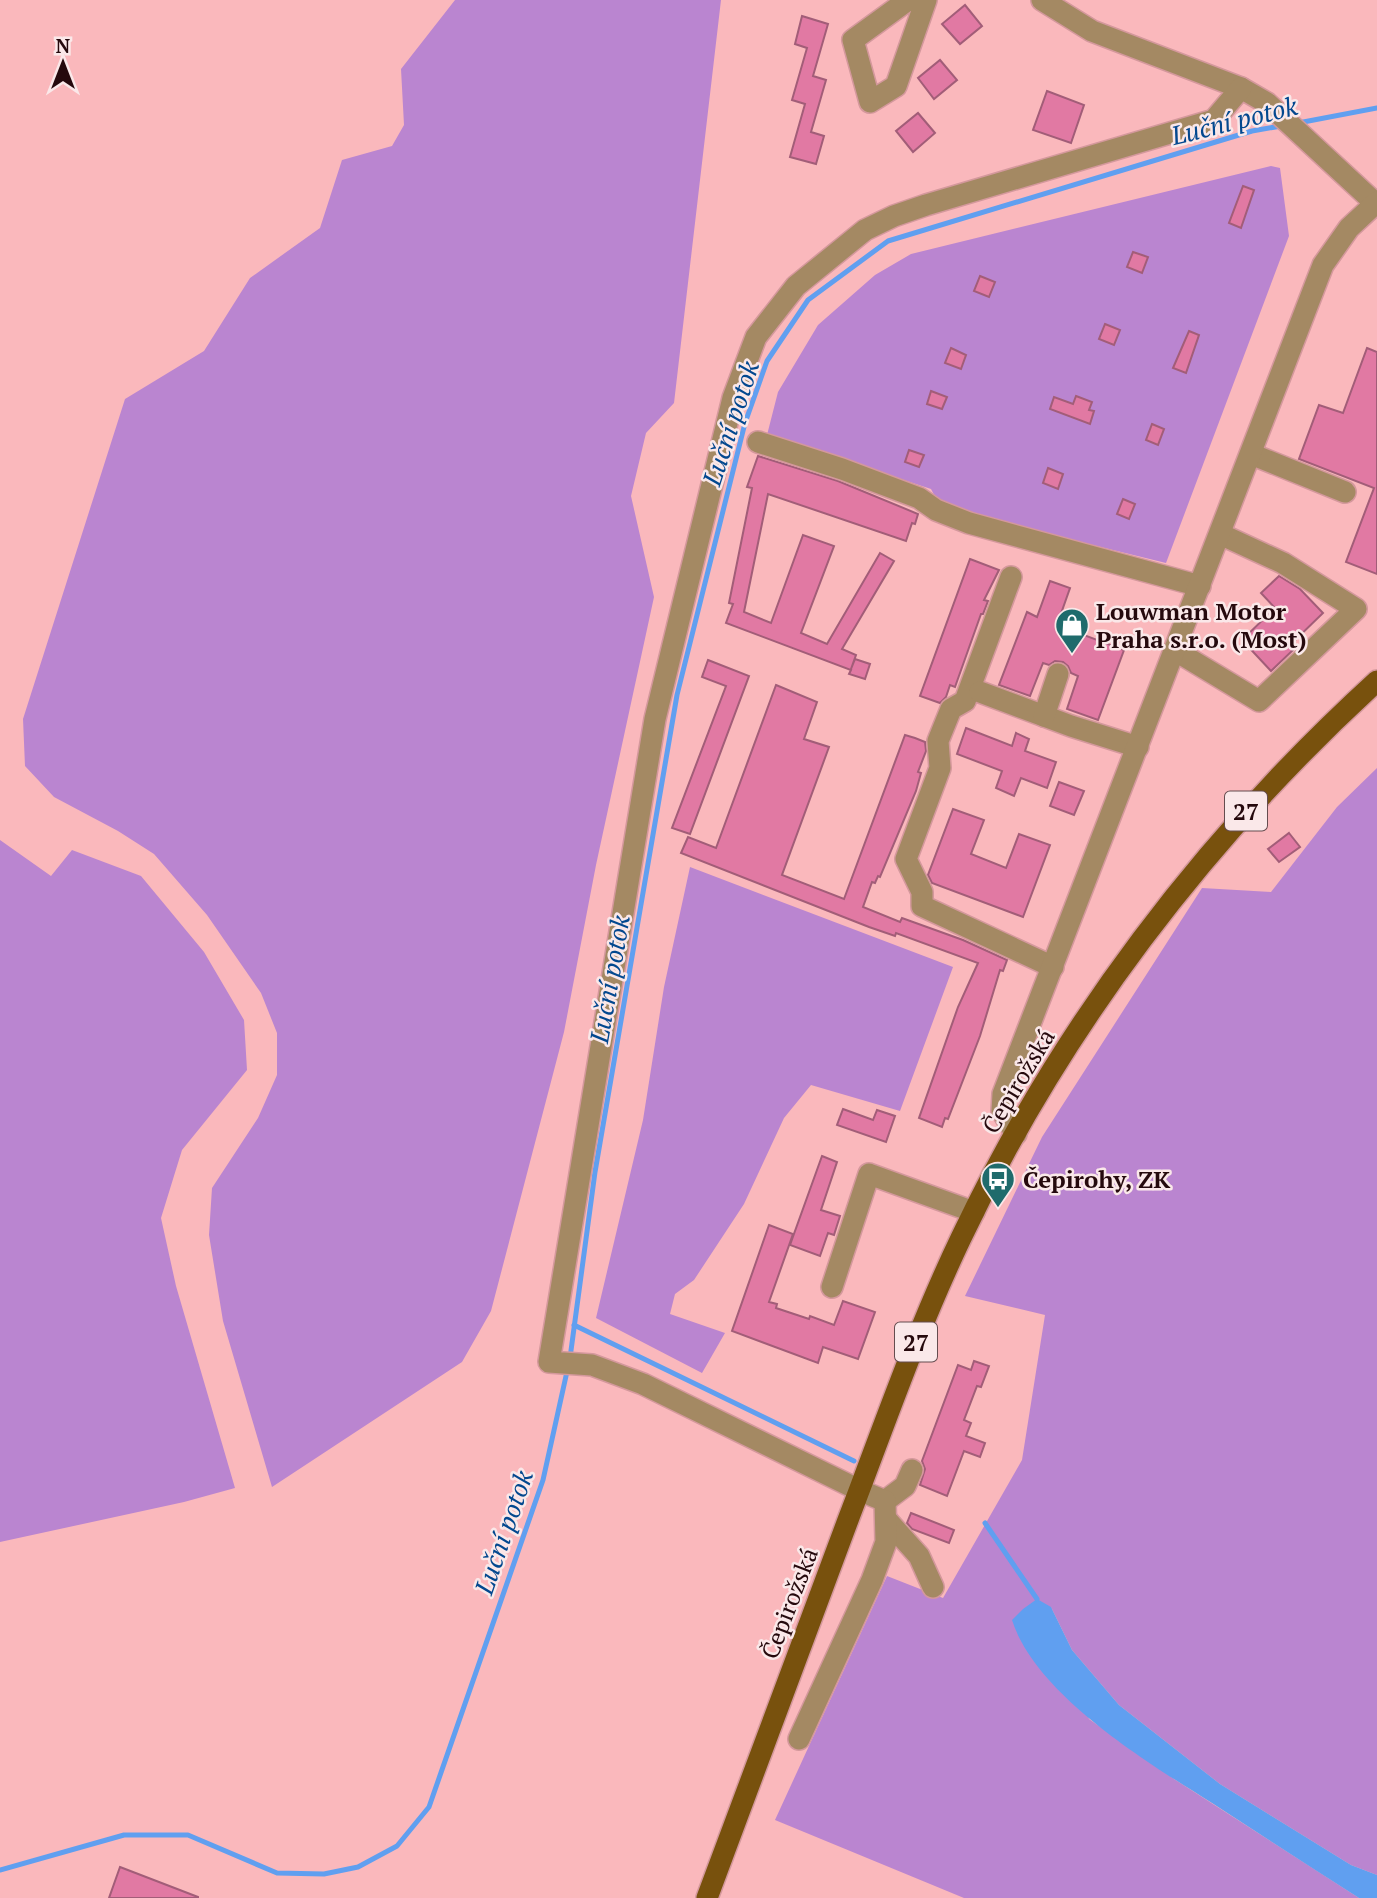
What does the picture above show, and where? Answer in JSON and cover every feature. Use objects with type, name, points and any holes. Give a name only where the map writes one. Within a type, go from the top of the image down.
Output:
[{"type":"main road","name":"Čepirožská","points":[[707,1898],[859,1490],[933,1301],[974,1212],[1016,1134],[1072,1042],[1158,916],[1247,810],[1341,713],[1377,681]]},
{"type":"street","points":[[908,0],[853,40],[870,102],[896,86],[926,0]]},
{"type":"street","points":[[1016,1134],[1002,1111],[1003,1094],[1323,265],[1349,228],[1376,203],[1267,103],[1241,88],[1092,31],[1042,0]]},
{"type":"street","points":[[933,1587],[919,1556],[886,1510],[859,1490],[643,1384],[592,1365],[549,1362],[655,719],[733,398],[756,337],[796,286],[865,230],[926,205],[1214,120],[1241,88]]},
{"type":"street","points":[[758,442],[919,498],[936,510],[969,523],[1200,586]]},
{"type":"street","points":[[1251,454],[1345,492]]},
{"type":"street","points":[[1176,651],[1259,701],[1356,609],[1283,563],[1220,534]]},
{"type":"street","points":[[1011,577],[965,701],[951,709],[938,741],[940,768],[906,859],[922,892],[922,906],[1053,967]]},
{"type":"street","points":[[1341,713],[1377,673]]},
{"type":"street","points":[[1044,716],[1058,674]]},
{"type":"street","points":[[980,692],[1138,747]]},
{"type":"street","points":[[832,1287],[869,1174],[974,1212]]},
{"type":"street","points":[[799,1739],[872,1580],[886,1542],[886,1510],[905,1486],[912,1470]]},
{"type":"shaded area","points":[[455,0],[721,0],[674,403],[646,433],[631,496],[654,597],[596,865],[564,1032],[491,1311],[462,1362],[272,1487],[223,1321],[209,1235],[212,1188],[258,1118],[277,1075],[277,1033],[261,993],[207,915],[154,854],[118,831],[54,797],[25,766],[23,719],[125,399],[204,351],[250,278],[320,228],[342,160],[392,146],[404,125],[401,69]]},
{"type":"shaded area","points":[[1271,166],[1280,168],[1289,236],[1166,563],[941,508],[931,489],[767,435],[778,392],[818,325],[875,275],[911,254]]},
{"type":"shaded area","points":[[1377,768],[1377,1875],[1351,1865],[1220,1784],[1119,1705],[1072,1650],[1051,1607],[1089,1719],[1174,1779],[1359,1898],[964,1898],[775,1820],[887,1576],[943,1598],[1022,1460],[1045,1315],[965,1296],[1042,1137],[1202,888],[1271,892],[1337,807]]},
{"type":"shaded area","points":[[0,840],[51,876],[72,850],[141,876],[204,952],[244,1020],[247,1070],[182,1150],[161,1218],[176,1286],[235,1488],[184,1502],[0,1542]]},
{"type":"shaded area","points":[[690,867],[953,967],[900,1111],[811,1085],[784,1118],[744,1204],[694,1280],[675,1294],[670,1314],[725,1333],[702,1373],[596,1318],[643,1120],[664,987]]},
{"type":"water","points":[[1037,1599],[1051,1607],[1072,1650],[1119,1705],[1220,1784],[1351,1865],[1377,1875],[1377,1898],[1359,1898],[1322,1875],[1126,1747],[1069,1700],[1044,1674],[1025,1648],[1012,1620]]},
{"type":"building","points":[[965,5],[982,26],[960,44],[942,24]]},
{"type":"building","points":[[802,16],[828,24],[813,76],[826,80],[811,132],[824,136],[816,164],[790,157],[805,104],[792,100],[807,48],[795,44]]},
{"type":"building","points":[[940,60],[957,80],[934,99],[918,78]]},
{"type":"building","points":[[1047,91],[1084,105],[1071,143],[1033,130]]},
{"type":"building","points":[[918,113],[935,133],[913,152],[896,131]]},
{"type":"building","points":[[1243,186],[1254,190],[1241,228],[1229,223]]},
{"type":"building","points":[[1133,252],[1148,257],[1142,273],[1127,267]]},
{"type":"building","points":[[980,276],[995,282],[989,297],[974,291]]},
{"type":"building","points":[[1105,324],[1120,330],[1114,345],[1099,339]]},
{"type":"building","points":[[1189,331],[1199,335],[1186,373],[1173,368]]},
{"type":"building","points":[[951,348],[966,355],[961,369],[945,363]]},
{"type":"building","points":[[1367,348],[1377,352],[1377,574],[1346,562],[1374,488],[1299,459],[1319,405],[1343,413]]},
{"type":"building","points":[[931,391],[947,397],[942,409],[927,404]]},
{"type":"building","points":[[1076,396],[1092,402],[1089,410],[1094,411],[1090,424],[1050,409],[1054,397],[1073,404]]},
{"type":"building","points":[[1152,424],[1164,429],[1158,445],[1146,440]]},
{"type":"building","points":[[909,450],[924,455],[919,467],[905,462]]},
{"type":"building","points":[[758,456],[838,481],[918,514],[906,541],[768,494],[744,612],[771,623],[803,535],[834,546],[801,633],[827,644],[880,553],[894,561],[842,649],[856,655],[851,669],[855,659],[870,664],[865,679],[849,674],[851,670],[726,623],[733,604],[729,603],[752,488],[747,487]]},
{"type":"building","points":[[1048,468],[1063,474],[1058,489],[1043,483]]},
{"type":"building","points":[[1123,499],[1135,504],[1129,519],[1117,514]]},
{"type":"building","points":[[970,559],[999,570],[984,600],[988,601],[955,687],[950,685],[946,697],[940,703],[920,696]]},
{"type":"building","points":[[1279,576],[1300,589],[1323,613],[1289,646],[1293,650],[1271,671],[1242,640],[1275,608],[1261,593]]},
{"type":"building","points":[[1050,581],[1070,588],[1057,625],[1124,650],[1098,720],[1067,709],[1078,676],[1071,673],[1063,662],[1055,661],[1049,665],[1043,663],[1030,696],[999,685],[1027,612],[1037,617]]},
{"type":"building","points":[[708,660],[749,676],[690,834],[672,828],[726,686],[702,677]]},
{"type":"building","points":[[776,685],[817,702],[804,739],[829,747],[782,875],[844,899],[905,735],[915,738],[925,742],[926,751],[918,772],[921,773],[916,791],[880,877],[878,876],[875,883],[872,882],[863,907],[900,922],[902,918],[963,940],[1007,960],[1003,971],[1000,970],[980,1036],[948,1119],[945,1118],[942,1127],[919,1118],[958,1007],[978,963],[896,933],[895,936],[869,927],[681,853],[688,837],[716,848]]},
{"type":"building","points":[[966,728],[1012,746],[1016,733],[1029,739],[1025,751],[1056,762],[1047,788],[1021,778],[1014,796],[996,788],[1002,771],[957,754]]},
{"type":"building","points":[[1059,782],[1084,791],[1074,815],[1050,806]]},
{"type":"building","points":[[953,809],[984,820],[971,854],[1006,868],[1019,834],[1050,845],[1023,917],[932,883],[928,875]]},
{"type":"building","points":[[1289,833],[1300,847],[1279,862],[1268,849]]},
{"type":"building","points":[[843,1109],[873,1120],[877,1110],[895,1116],[886,1142],[837,1125]]},
{"type":"building","points":[[822,1156],[837,1162],[821,1210],[840,1216],[834,1235],[828,1233],[820,1256],[790,1245]]},
{"type":"building","points":[[769,1225],[793,1234],[769,1302],[777,1304],[776,1308],[834,1325],[843,1301],[875,1312],[858,1359],[823,1347],[818,1363],[732,1331]]},
{"type":"building","points":[[974,1361],[989,1366],[981,1387],[977,1386],[964,1420],[971,1423],[966,1436],[985,1443],[980,1457],[964,1451],[947,1496],[920,1485],[925,1469],[922,1461],[958,1365],[971,1370]]},
{"type":"building","points":[[911,1513],[954,1530],[949,1543],[912,1529],[907,1523]]},
{"type":"building","points":[[120,1867],[198,1897],[198,1898],[109,1898]]},
{"type":"waterway","name":"Luční potok","points":[[1298,123],[1377,108]]},
{"type":"waterway","name":"Luční potok","points":[[570,1358],[595,1172],[677,695],[745,423],[767,361],[808,300],[888,241],[1252,131],[1281,126]]},
{"type":"waterway","points":[[574,1325],[854,1461]]},
{"type":"waterway","name":"Luční potok","points":[[0,1870],[124,1835],[188,1835],[277,1873],[324,1874],[358,1867],[397,1846],[429,1807],[543,1480],[568,1367]]},
{"type":"waterway","points":[[985,1523],[1037,1599]]},
{"type":"place","name":"Louwman Motor Praha s.r.o. (Most)","points":[[1072,655]]},
{"type":"place","name":"Čepirohy, ZK","points":[[998,1209]]}]
